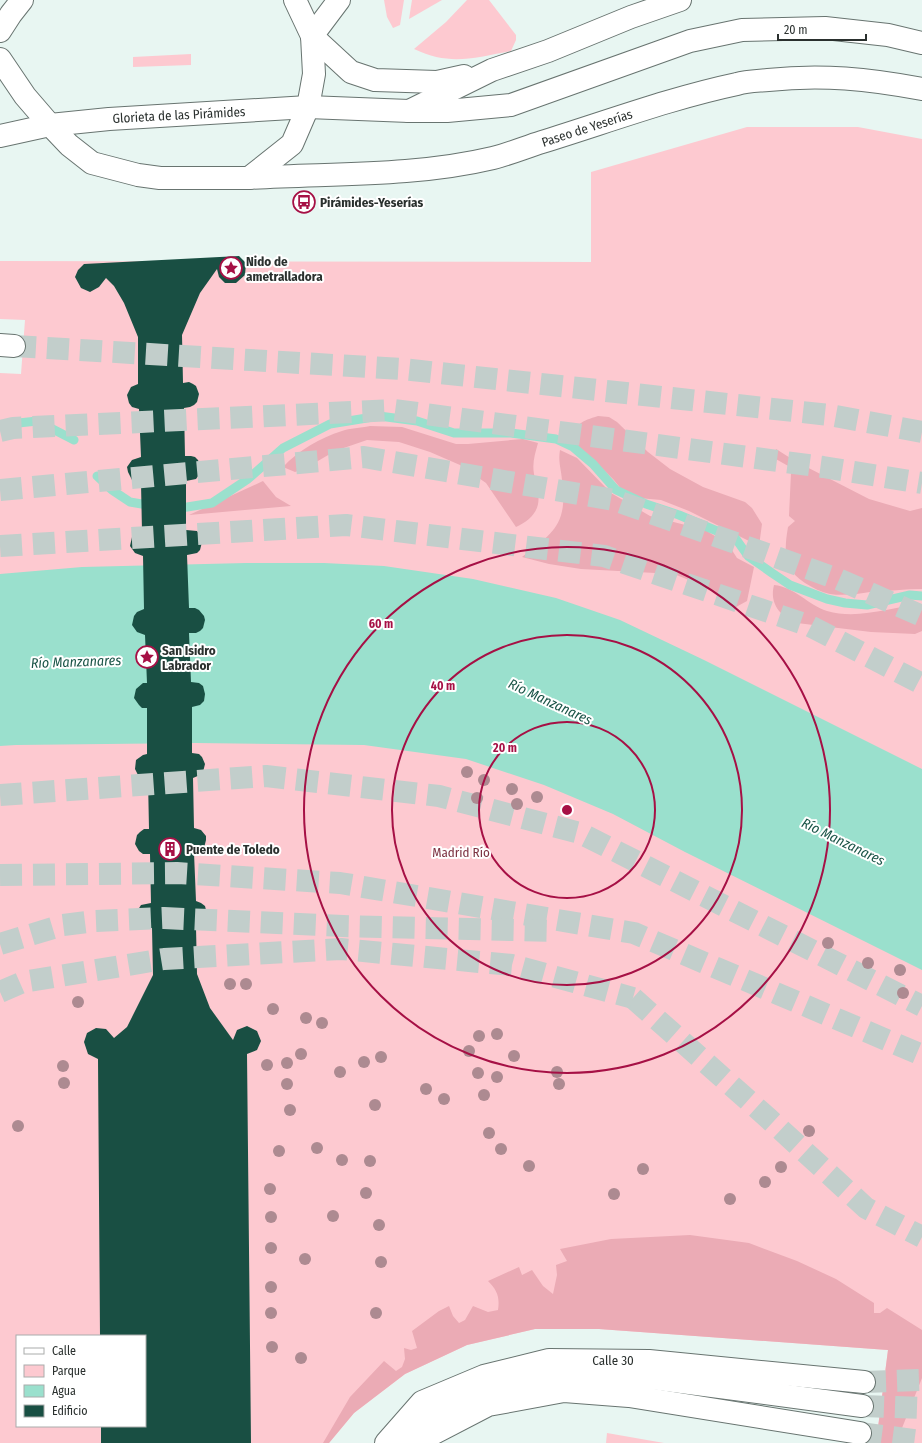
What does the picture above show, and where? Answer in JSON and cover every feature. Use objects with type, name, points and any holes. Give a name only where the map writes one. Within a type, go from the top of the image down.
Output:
[{"type":"main road","points":[[0,31],[22,0]]},
{"type":"main road","points":[[295,0],[312,36],[351,72],[375,80],[437,82],[492,70],[548,51],[631,17],[680,0]]},
{"type":"main road","points":[[0,59],[25,96],[50,125],[69,145],[92,163],[138,175],[160,178],[249,178],[292,144],[308,107],[314,74],[312,36],[339,0]]},
{"type":"main road","points":[[308,107],[448,112],[511,105],[690,41],[742,30],[825,28],[888,35],[922,43]]},
{"type":"main road","points":[[410,111],[492,70]]},
{"type":"main road","name":"Paseo de Yeserías","points":[[249,178],[338,175],[425,169],[493,158],[661,104],[738,83],[797,77],[841,77],[884,82],[922,89]]},
{"type":"main road","name":"Glorieta de las Pirámides","points":[[0,136],[50,125],[109,119],[308,107]]},
{"type":"main road","name":"Calle 30","points":[[386,1443],[422,1402],[484,1376],[549,1360],[649,1360],[864,1382]]},
{"type":"main road","points":[[396,1443],[427,1418],[485,1391],[565,1374],[659,1379],[862,1406]]},
{"type":"main road","points":[[415,1443],[488,1405],[564,1391],[629,1396],[860,1433]]},
{"type":"green space","points":[[384,0],[404,0],[400,25],[393,28],[387,17]]},
{"type":"green space","points":[[412,0],[442,0],[409,19]]},
{"type":"green space","points":[[467,0],[489,0],[516,35],[516,40],[511,51],[473,58],[450,59],[427,54],[414,49],[446,22]]},
{"type":"green space","points":[[191,54],[191,65],[133,67],[133,57]]},
{"type":"green space","name":"Madrid Río","points":[[747,127],[858,127],[922,139],[922,1443],[876,1443],[888,1350],[599,1329],[535,1329],[467,1345],[405,1374],[354,1413],[329,1443],[0,1443],[0,373],[21,374],[25,320],[0,319],[0,261],[591,262],[591,172]]},
{"type":"green space","points":[[607,1433],[664,1443],[606,1443]]},
{"type":"shaded area","points":[[598,416],[609,417],[617,422],[648,452],[670,469],[703,487],[745,502],[752,508],[762,524],[759,546],[689,511],[661,500],[639,498],[622,490],[613,479],[584,451],[568,440],[576,427]]},
{"type":"shaded area","points":[[370,426],[402,427],[456,444],[523,439],[538,443],[533,466],[539,499],[534,514],[516,527],[486,483],[460,465],[430,452],[399,442],[367,440],[335,451],[306,468],[295,472],[283,467],[310,445],[326,437],[345,430]]},
{"type":"shaded area","points":[[776,449],[795,461],[869,499],[910,511],[922,508],[922,589],[835,595],[817,590],[798,578],[792,572],[786,552],[788,527],[795,521],[789,516],[790,467],[774,458]]},
{"type":"shaded area","points":[[560,450],[577,458],[611,493],[650,516],[705,530],[728,544],[737,558],[754,567],[747,601],[736,607],[709,588],[674,574],[581,569],[549,564],[522,557],[543,541],[556,526],[560,517],[563,507],[563,495],[562,476],[559,462]]},
{"type":"shaded area","points":[[263,481],[276,497],[291,506],[189,515]]},
{"type":"shaded area","points":[[774,585],[782,586],[788,589],[820,608],[839,613],[863,614],[922,604],[922,631],[915,634],[871,632],[797,623],[786,617],[778,609],[773,598]]},
{"type":"shaded area","points":[[690,1235],[749,1243],[797,1261],[836,1279],[874,1303],[874,1313],[880,1313],[887,1308],[922,1330],[922,1378],[896,1443],[876,1443],[888,1350],[599,1329],[535,1329],[467,1345],[405,1374],[354,1413],[329,1443],[323,1443],[350,1397],[384,1361],[396,1371],[402,1367],[405,1359],[404,1348],[411,1350],[417,1348],[412,1331],[439,1311],[449,1306],[453,1316],[459,1323],[465,1320],[473,1306],[488,1312],[498,1310],[499,1301],[497,1294],[488,1281],[519,1267],[522,1275],[532,1270],[543,1286],[553,1294],[557,1275],[556,1265],[567,1261],[560,1249],[611,1239]]},
{"type":"water","name":"Río Manzanares","points":[[246,563],[324,563],[384,566],[473,579],[556,598],[620,620],[704,660],[922,769],[922,970],[685,852],[613,814],[544,785],[466,759],[364,745],[196,743],[0,746],[0,574],[82,567]]},
{"type":"building","name":"Puente de Toledo","points":[[239,256],[246,263],[245,275],[236,283],[225,283],[219,277],[217,269],[200,293],[182,335],[183,383],[189,382],[196,386],[199,394],[197,402],[194,405],[184,408],[185,456],[195,457],[201,468],[201,472],[196,479],[186,481],[186,530],[197,531],[202,538],[200,550],[197,553],[187,555],[189,608],[199,610],[204,616],[205,620],[203,628],[200,631],[196,633],[189,633],[191,682],[199,683],[203,686],[205,694],[204,701],[200,705],[192,707],[192,753],[199,754],[205,764],[203,772],[193,778],[194,828],[201,830],[206,836],[204,848],[194,853],[196,901],[205,906],[207,914],[205,921],[196,927],[197,974],[210,1008],[233,1040],[237,1030],[247,1026],[257,1031],[261,1041],[257,1050],[247,1054],[251,1443],[101,1443],[101,1427],[146,1427],[146,1335],[100,1335],[98,1059],[88,1054],[84,1042],[87,1033],[96,1028],[106,1029],[114,1038],[127,1027],[153,975],[152,928],[144,928],[140,926],[136,918],[136,913],[141,905],[151,903],[150,854],[143,854],[139,851],[135,844],[137,835],[144,829],[149,829],[148,779],[139,777],[135,769],[136,760],[147,754],[147,708],[142,708],[134,698],[136,689],[143,683],[147,683],[145,635],[137,632],[132,625],[134,616],[137,612],[144,609],[143,556],[135,553],[130,546],[132,537],[135,533],[142,531],[141,483],[132,480],[127,467],[132,460],[141,457],[139,409],[132,407],[129,403],[127,395],[131,387],[138,384],[138,337],[124,303],[114,286],[106,278],[99,287],[90,292],[81,288],[75,277],[78,270],[84,264]]},
{"type":"waterway","points":[[175,509],[212,503],[248,479],[283,448],[330,424],[379,416],[417,421],[454,433],[511,433],[556,439],[573,447],[593,464],[616,490],[646,504],[679,515],[736,539],[748,556],[790,585],[827,599],[845,603],[867,605],[910,595],[922,596]]},
{"type":"waterway","points":[[0,425],[37,421],[74,440]]},
{"type":"waterway","points":[[97,476],[112,490],[130,502],[153,506]]},
{"type":"tunnel","points":[[14,346],[402,369],[830,415],[922,432]]},
{"type":"tunnel","points":[[0,431],[13,428],[395,410],[823,467],[922,483]]},
{"type":"tunnel","points":[[0,490],[364,457],[614,500],[838,579],[922,616]]},
{"type":"tunnel","points":[[0,546],[346,525],[604,556],[810,626],[922,684]]},
{"type":"tunnel","points":[[0,795],[266,776],[439,796],[580,833],[922,1006]]},
{"type":"tunnel","points":[[0,875],[177,873],[340,883],[634,933],[922,1055]]},
{"type":"tunnel","points":[[0,944],[63,925],[95,921],[164,918],[343,926],[555,931]]},
{"type":"tunnel","points":[[0,992],[23,982],[164,959],[341,949],[512,965],[633,998]]},
{"type":"tunnel","points":[[633,998],[768,1118],[866,1208],[922,1237]]},
{"type":"tunnel","points":[[864,1382],[922,1380]]},
{"type":"tunnel","points":[[862,1406],[922,1408]]},
{"type":"tunnel","points":[[860,1433],[922,1441]]},
{"type":"place","name":"Pirámides-Yeserías","points":[[304,202]]},
{"type":"place","name":"Nido de ametralladora","points":[[231,268]]},
{"type":"place","name":"San Isidro Labrador","points":[[147,657]]},
{"type":"place","name":"Puente de Toledo","points":[[170,849]]}]
